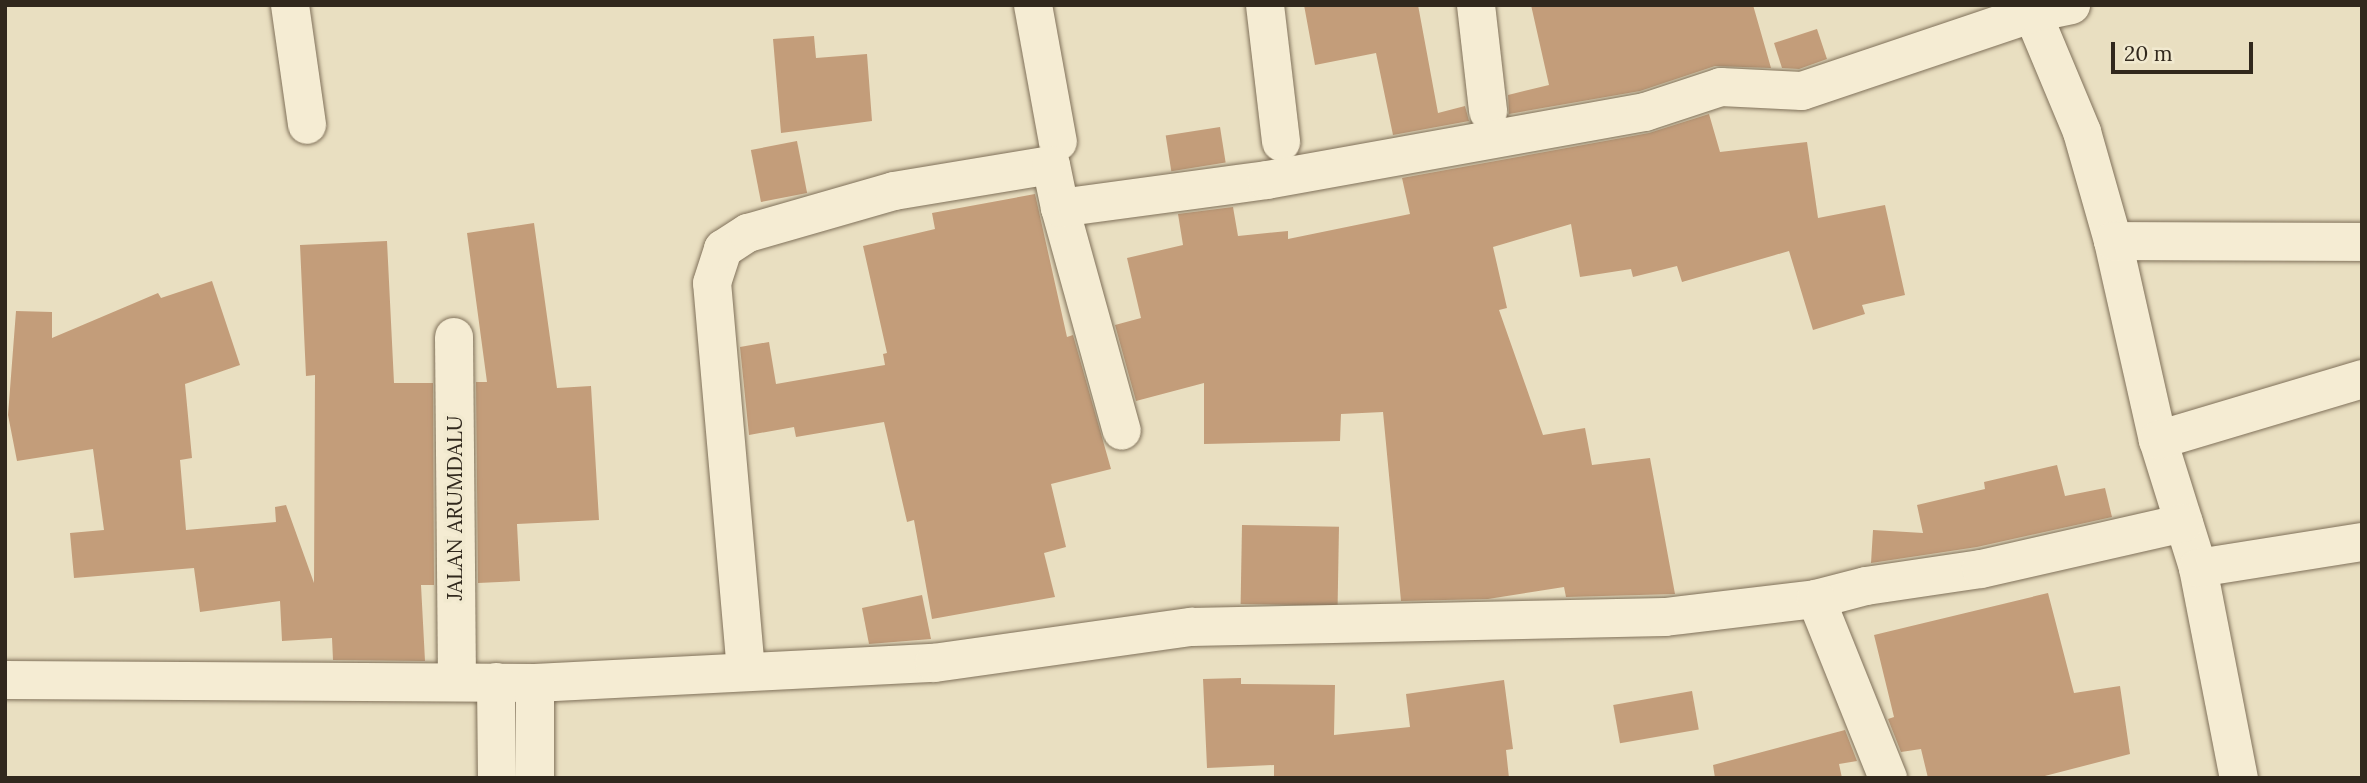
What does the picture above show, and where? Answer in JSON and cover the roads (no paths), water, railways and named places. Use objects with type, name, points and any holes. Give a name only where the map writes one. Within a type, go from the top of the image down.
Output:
[{"type":"street","points":[[290,5],[307,125]]},
{"type":"street","points":[[1033,5],[1058,142]]},
{"type":"street","points":[[1265,5],[1281,142]]},
{"type":"street","points":[[1476,5],[1488,111]]},
{"type":"street","points":[[1060,208],[1267,180],[1645,112],[1721,87],[1802,91],[2032,9],[2071,5]]},
{"type":"street","points":[[2032,9],[2082,132],[2113,242],[2158,440],[2198,568],[2239,778]]},
{"type":"street","points":[[746,671],[712,283],[723,249],[748,233],[894,191],[1051,164],[1060,208],[1122,431]]},
{"type":"street","points":[[2113,242],[2362,242]]},
{"type":"street","name":"JALAN ARUMDALU","points":[[454,337],[457,680]]},
{"type":"street","points":[[2158,440],[2362,379]]},
{"type":"street","points":[[5,680],[457,680],[535,683],[934,663],[1191,627],[1665,617],[1816,599],[1866,586],[1981,569],[2184,523]]},
{"type":"street","points":[[2198,568],[2362,542]]},
{"type":"street","points":[[1816,599],[1888,778]]},
{"type":"street","points":[[496,682],[497,778]]},
{"type":"street","points":[[535,683],[535,778]]}]
